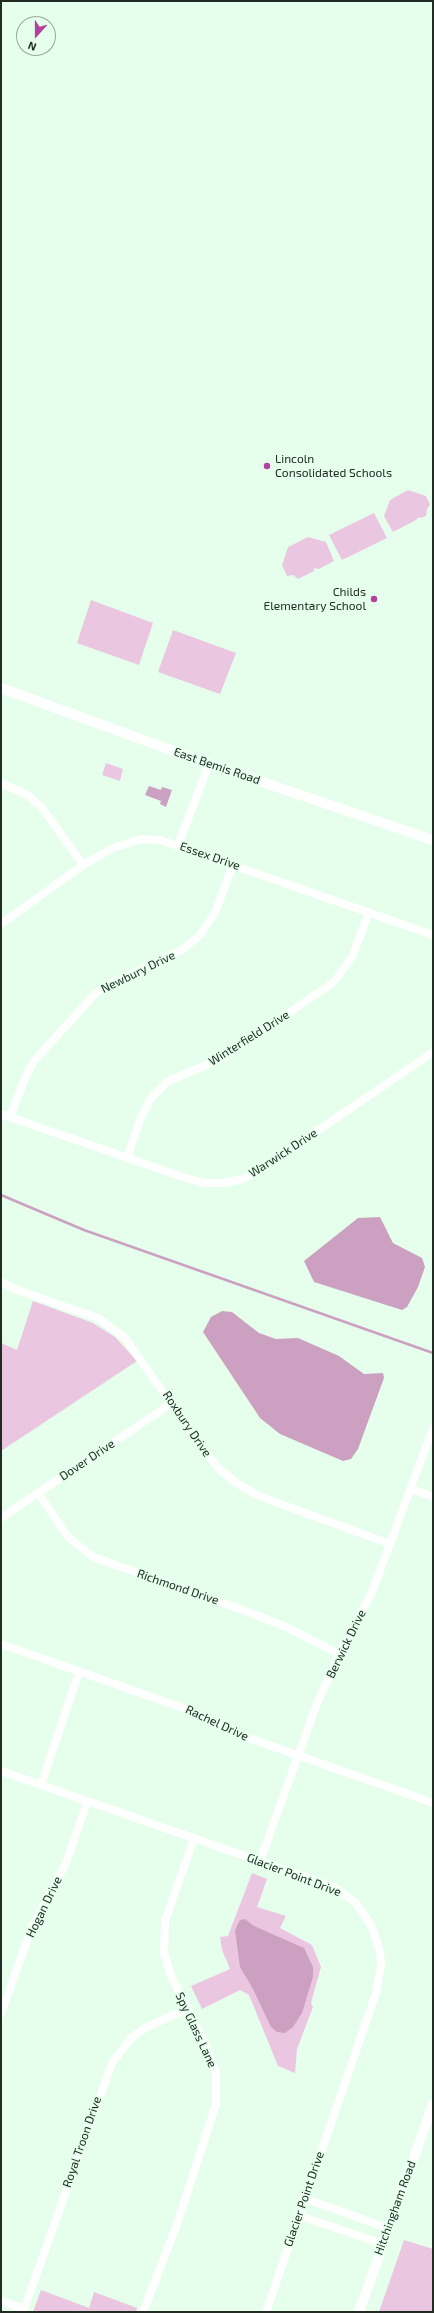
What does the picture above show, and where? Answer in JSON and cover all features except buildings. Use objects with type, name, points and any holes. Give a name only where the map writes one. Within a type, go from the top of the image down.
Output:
[{"type":"street","name":"East Bemis Road","points":[[1,688],[209,764],[433,840]]},
{"type":"street","points":[[178,845],[209,764]]},
{"type":"street","points":[[1,783],[29,796],[43,809],[83,865]]},
{"type":"street","name":"Essex Drive","points":[[1,924],[83,865],[113,848],[135,840],[160,840],[433,935]]},
{"type":"street","name":"Newbury Drive","points":[[10,1117],[27,1073],[34,1061],[93,996],[105,986],[182,950],[200,935],[215,912],[232,864]]},
{"type":"street","name":"Winterfield Drive","points":[[127,1158],[141,1117],[152,1098],[167,1082],[224,1057],[334,982],[352,957],[369,912]]},
{"type":"street","name":"Warwick Drive","points":[[1,1114],[127,1158],[205,1183],[224,1183],[243,1179],[433,1052]]},
{"type":"street","name":"Roxbury Drive","points":[[1,1282],[16,1290],[98,1318],[115,1330],[132,1346],[214,1464],[238,1484],[258,1496],[390,1544]]},
{"type":"street","name":"Dover Drive","points":[[1,1518],[172,1403]]},
{"type":"street","name":"Berwick Drive","points":[[260,1861],[316,1706],[339,1654],[372,1592],[433,1428]]},
{"type":"street","points":[[411,1489],[433,1497]]},
{"type":"street","name":"Richmond Drive","points":[[38,1493],[66,1536],[93,1557],[268,1620],[339,1654]]},
{"type":"street","name":"Rachel Drive","points":[[1,1644],[186,1709],[229,1731],[433,1803]]},
{"type":"street","points":[[41,1785],[79,1672]]},
{"type":"street","name":"Glacier Point Drive","points":[[1,1771],[334,1887],[346,1895],[366,1916],[372,1927],[380,1952],[380,1976],[376,1993],[298,2215],[266,2312]]},
{"type":"street","name":"Hogan Drive","points":[[1,2013],[32,1927],[66,1863],[87,1802]]},
{"type":"street","name":"Spy Glass Lane","points":[[143,2312],[176,2227],[216,2104],[216,2072],[204,2041],[171,1976],[164,1953],[163,1933],[165,1922],[194,1838]]},
{"type":"street","name":"Royal Troon Drive","points":[[24,2311],[104,2081],[112,2063],[131,2038],[147,2027],[187,2009]]},
{"type":"street","name":"Hitchingham Road","points":[[359,2312],[433,2104]]},
{"type":"street","points":[[304,2198],[388,2228]]},
{"type":"street","points":[[298,2215],[382,2244]]},
{"type":"street","points":[[1,2301],[24,2311]]},
{"type":"shaded area","points":[[408,490],[426,496],[430,505],[427,509],[426,516],[421,518],[419,517],[393,532],[384,516],[390,500]]},
{"type":"shaded area","points":[[374,513],[387,538],[342,560],[329,535]]},
{"type":"shaded area","points":[[308,537],[326,542],[334,561],[319,569],[314,568],[314,571],[298,579],[293,575],[287,576],[282,565],[288,547]]},
{"type":"shaded area","points":[[91,600],[153,623],[139,665],[77,643]]},
{"type":"shaded area","points":[[173,630],[236,653],[220,694],[158,672]]},
{"type":"shaded area","points":[[106,763],[123,769],[120,781],[102,775]]},
{"type":"shaded area","points":[[149,786],[161,790],[162,787],[172,790],[166,807],[160,804],[161,801],[145,795]]},
{"type":"shaded area","points":[[380,1217],[393,1243],[422,1258],[425,1267],[418,1287],[407,1307],[402,1310],[314,1282],[304,1261],[358,1218]]},
{"type":"shaded area","points":[[33,1301],[93,1323],[115,1337],[137,1361],[1,1451],[1,1343],[17,1350]]},
{"type":"shaded area","points":[[222,1311],[232,1312],[259,1333],[276,1339],[298,1338],[339,1356],[364,1374],[383,1373],[384,1378],[358,1449],[351,1459],[343,1461],[280,1434],[260,1418],[203,1332],[211,1317]]},
{"type":"shaded area","points":[[252,1873],[267,1879],[257,1907],[286,1916],[280,1928],[312,1945],[321,1967],[311,2003],[313,2007],[297,2049],[295,2073],[278,2066],[249,1995],[240,1990],[202,2009],[191,1986],[230,1969],[222,1950],[220,1937],[228,1936]]},
{"type":"shaded area","points":[[245,1919],[254,1926],[304,1948],[313,1967],[313,1977],[302,2013],[293,2027],[285,2033],[277,2032],[271,2027],[253,1989],[240,1967],[235,1930],[240,1920]]},
{"type":"shaded area","points":[[404,2240],[433,2249],[433,2312],[379,2312]]},
{"type":"shaded area","points":[[41,2290],[89,2308],[94,2292],[137,2308],[136,2312],[33,2312]]},
{"type":"waterway","points":[[1,1195],[84,1230],[433,1353]]},
{"type":"place","name":"Lincoln Consolidated Schools","points":[[267,466]]},
{"type":"place","name":"Childs Elementary School","points":[[374,599]]}]
